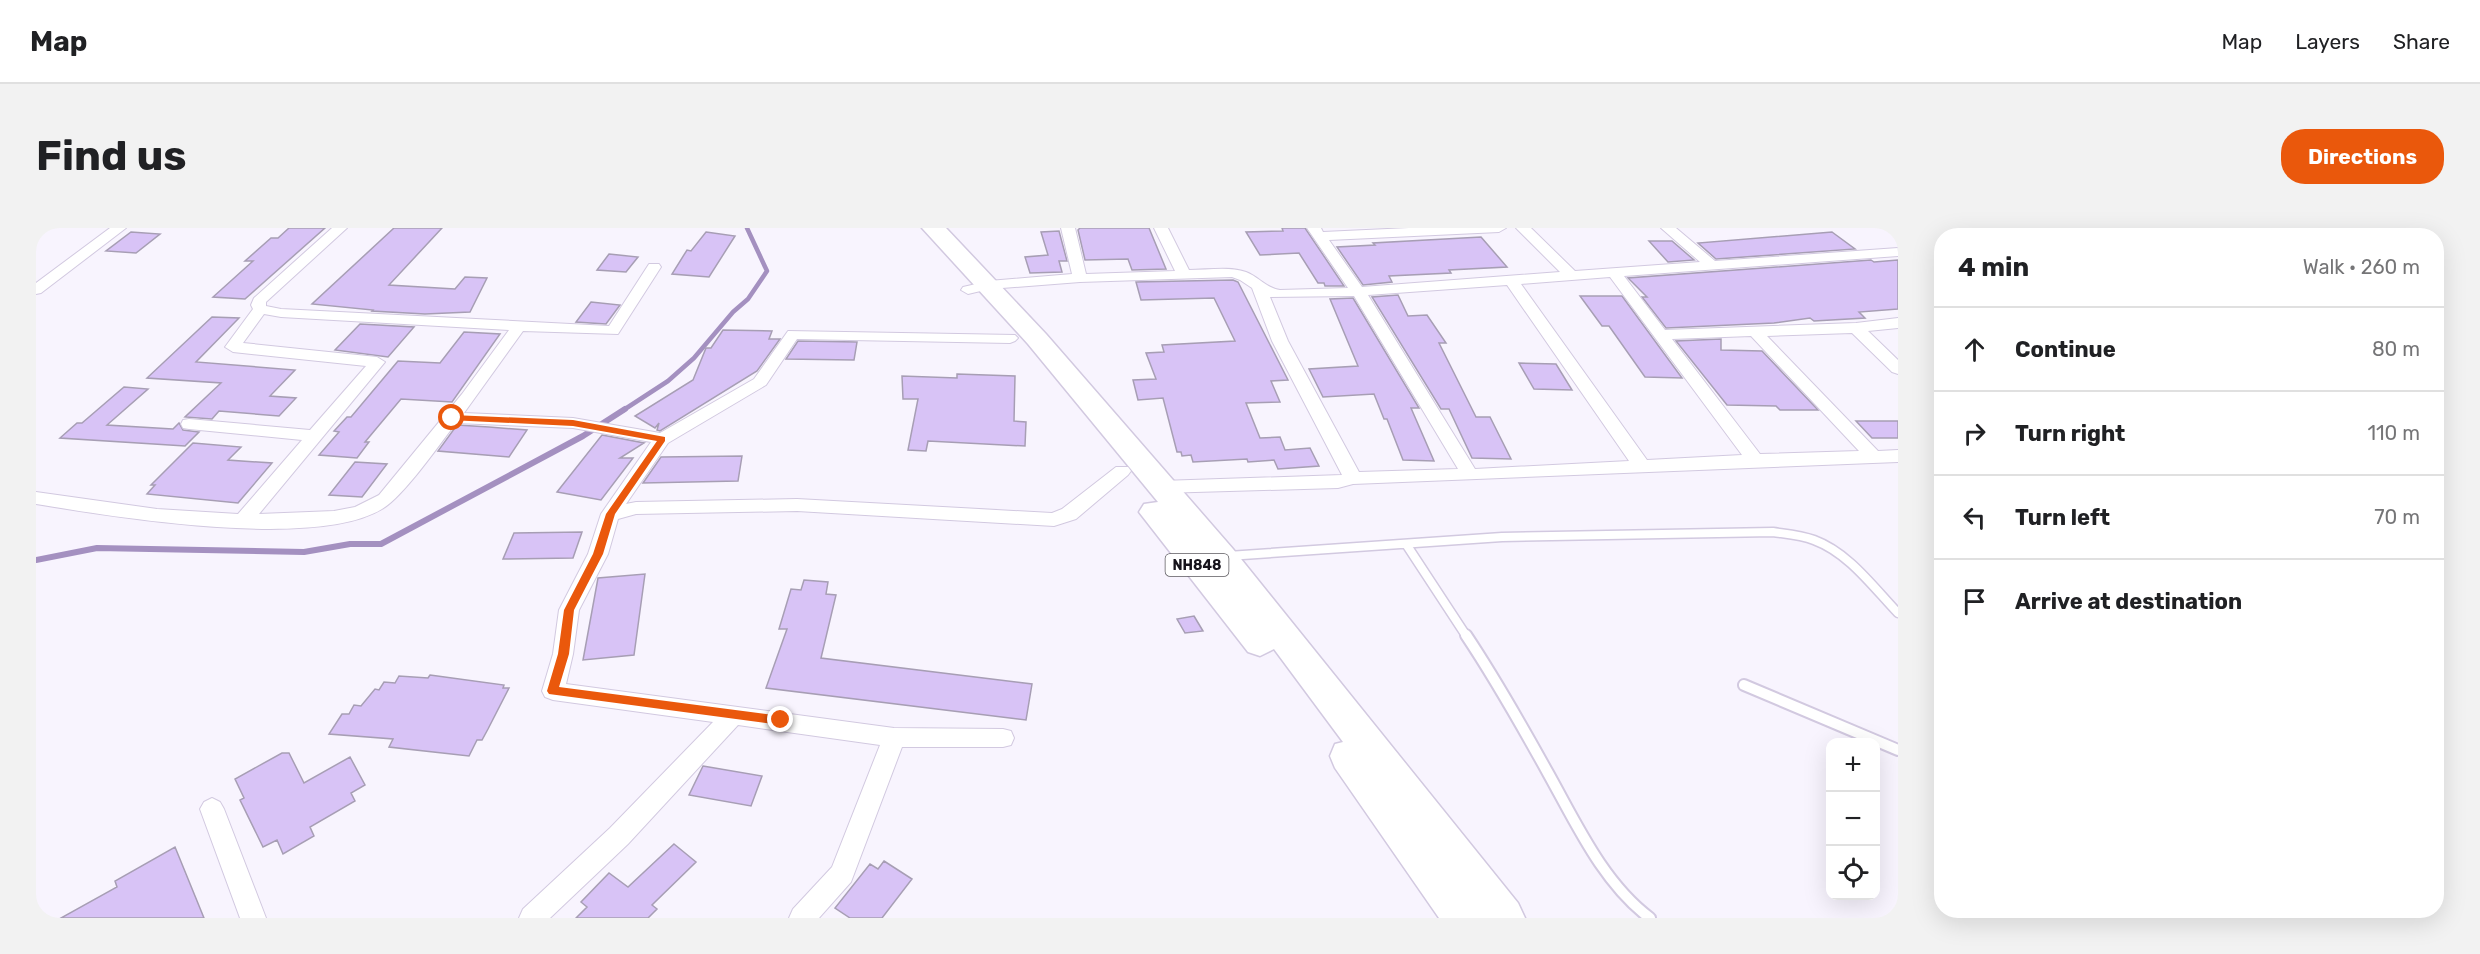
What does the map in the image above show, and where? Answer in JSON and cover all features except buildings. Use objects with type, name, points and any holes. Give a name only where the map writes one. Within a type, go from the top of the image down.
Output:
[{"type":"highway","name":"NH848","points":[[909,228],[1037,339],[1161,487],[1209,560],[1309,702],[1465,918]]},
{"type":"highway","name":"NH848","points":[[933,228],[979,288],[1010,338],[1122,471],[1209,560],[1503,918]]},
{"type":"street","points":[[36,290],[118,228]]},
{"type":"street","points":[[260,309],[259,301],[340,228]]},
{"type":"street","points":[[1068,228],[1080,278]]},
{"type":"street","points":[[1161,228],[1184,274]]},
{"type":"street","points":[[1317,232],[1499,228]]},
{"type":"street","points":[[1523,228],[1572,276]]},
{"type":"street","points":[[1668,228],[1710,264]]},
{"type":"street","points":[[1317,232],[1358,291],[1470,475]]},
{"type":"street","points":[[1258,288],[1277,294],[1358,291],[1898,252]]},
{"type":"street","points":[[260,309],[281,313],[613,331],[654,267]]},
{"type":"street","points":[[1613,272],[1755,460]]},
{"type":"street","points":[[979,288],[1080,278],[1240,273],[1249,278],[1258,288],[1280,341],[1353,478]]},
{"type":"street","points":[[36,276],[52,276]]},
{"type":"street","points":[[1511,280],[1641,465]]},
{"type":"street","points":[[243,521],[377,362],[233,347],[260,309]]},
{"type":"street","points":[[1660,335],[1856,328],[1898,323]]},
{"type":"street","points":[[36,498],[118,512],[215,521],[308,520],[354,514],[374,508],[385,499],[452,418],[519,326]]},
{"type":"street","points":[[1856,328],[1898,369]]},
{"type":"street","points":[[1755,332],[1874,457]]},
{"type":"street","points":[[1003,738],[894,737],[553,691],[563,654],[569,610],[598,554],[610,514],[662,439],[760,381],[792,334],[1010,338]]},
{"type":"street","points":[[452,418],[573,423],[662,439]]},
{"type":"street","points":[[189,424],[316,436]]},
{"type":"street","points":[[1161,487],[1338,482],[1353,478],[1898,456]]},
{"type":"street","points":[[610,514],[636,508],[797,505],[1054,520],[1069,514],[1122,471]]},
{"type":"street","points":[[532,918],[619,836],[734,714]]},
{"type":"street","points":[[802,918],[842,874],[894,737]]},
{"type":"street","points":[[212,809],[253,918]]},
{"type":"lane","points":[[1209,560],[1406,544],[1607,533],[1783,533],[1816,541],[1835,551],[1864,577],[1898,613]]},
{"type":"lane","points":[[1406,544],[1500,687],[1586,841],[1608,874],[1638,909],[1650,918]]},
{"type":"lane","points":[[1744,686],[1898,750]]},
{"type":"waterway","points":[[622,411],[668,381],[694,358],[733,312],[748,299],[767,271],[747,228]]},
{"type":"waterway","points":[[36,560],[97,548],[304,552],[350,544],[381,544],[583,436],[625,409]]},
{"type":"route","points":[[452,418],[573,423],[662,439],[610,514],[598,554],[569,610],[563,654],[553,691],[781,720]]}]
